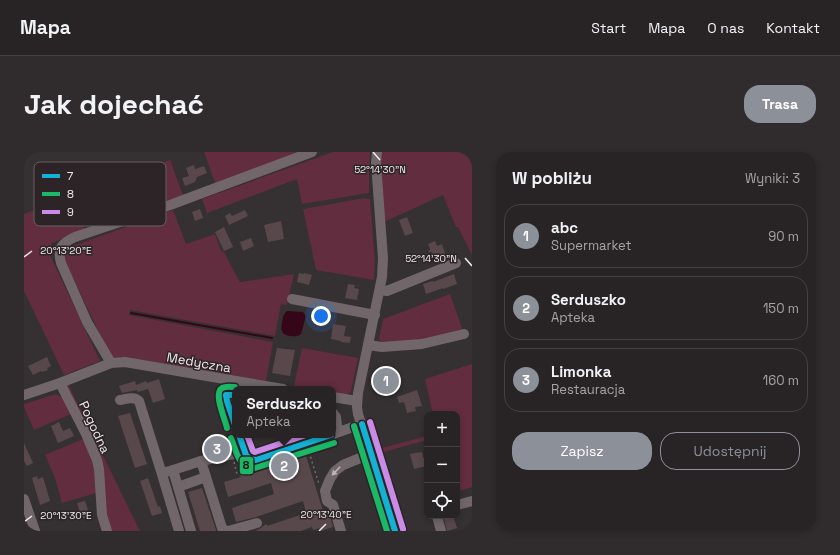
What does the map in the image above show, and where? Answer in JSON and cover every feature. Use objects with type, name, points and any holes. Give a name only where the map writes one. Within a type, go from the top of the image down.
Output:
[{"type":"street","points":[[166,206],[312,152]]},
{"type":"street","points":[[377,152],[376,163],[383,258],[382,277],[357,402],[358,414],[395,531]]},
{"type":"street","points":[[24,395],[60,383],[111,362],[87,322],[61,263],[59,254],[61,247],[67,241],[108,226]]},
{"type":"street","points":[[380,290],[386,290],[456,264]]},
{"type":"street","points":[[292,299],[375,315]]},
{"type":"street","points":[[368,345],[382,347],[422,344],[464,334]]},
{"type":"street","name":"Medyczna","points":[[111,362],[125,362],[265,386]]},
{"type":"street","points":[[224,379],[230,395],[232,407]]},
{"type":"street","name":"Pogodna","points":[[60,383],[86,434],[97,460],[100,479],[102,515],[107,531]]},
{"type":"street","points":[[120,400],[133,398],[139,401],[179,531]]},
{"type":"street","points":[[336,398],[357,402]]},
{"type":"street","points":[[336,417],[336,430]]},
{"type":"street","points":[[336,434],[362,424]]},
{"type":"street","points":[[239,438],[248,458],[256,460],[323,438]]},
{"type":"street","points":[[162,473],[201,461],[244,451]]},
{"type":"street","points":[[341,531],[333,504],[327,501],[325,490],[335,471],[343,465],[370,454]]},
{"type":"street","points":[[201,461],[222,528],[227,531],[257,523]]},
{"type":"street","points":[[172,470],[192,531]]},
{"type":"street","points":[[178,487],[206,477]]},
{"type":"street","points":[[24,499],[35,531]]},
{"type":"street","points":[[460,504],[472,501]]},
{"type":"street","points":[[438,519],[441,531]]},
{"type":"path","points":[[307,448],[323,496],[326,496]]},
{"type":"shaded area","points":[[204,152],[302,152],[215,183]]},
{"type":"shaded area","points":[[333,152],[370,152],[369,193],[302,204],[297,179],[207,213],[202,199]]},
{"type":"shaded area","points":[[382,152],[472,152],[472,255],[458,227],[456,227],[443,195],[384,222],[380,167]]},
{"type":"shaded area","points":[[170,160],[183,195],[166,201],[166,162],[165,162]]},
{"type":"shaded area","points":[[364,198],[370,199],[375,262],[374,280],[316,270],[303,209]]},
{"type":"shaded area","points":[[34,210],[34,226],[84,226],[85,230],[52,243],[49,253],[100,361],[64,375],[24,291],[24,214]]},
{"type":"shaded area","points":[[173,210],[186,244],[215,234],[221,251],[224,252],[240,282],[294,274],[287,305],[281,304],[275,336],[130,310],[129,315],[273,342],[266,381],[123,357],[111,358],[62,255],[65,249],[129,226],[166,226],[166,213]]},
{"type":"shaded area","points":[[450,294],[463,331],[429,341],[383,344],[379,339],[383,319]]},
{"type":"shaded area","points":[[287,311],[303,312],[306,316],[301,334],[298,336],[290,336],[283,333],[281,327],[283,316]]},
{"type":"shaded area","points":[[302,348],[358,358],[351,392],[345,396],[336,394],[336,386],[294,386]]},
{"type":"shaded area","points":[[472,364],[472,487],[460,491],[460,411],[432,411],[425,379]]},
{"type":"shaded area","points":[[67,382],[140,531],[109,531],[102,476],[66,390]]},
{"type":"shaded area","points":[[56,394],[63,398],[71,414],[34,430],[24,404]]},
{"type":"shaded area","points":[[424,437],[424,441],[380,453],[378,449]]},
{"type":"shaded area","points":[[83,439],[95,465],[96,493],[62,503],[55,478],[45,455]]},
{"type":"building","points":[[194,165],[195,169],[204,166],[207,173],[197,177],[195,182],[185,186],[182,178],[189,176],[186,168]]},
{"type":"building","points":[[200,209],[203,218],[195,221],[192,212]]},
{"type":"building","points":[[245,210],[248,216],[229,225],[225,216],[230,213],[232,216]]},
{"type":"building","points":[[407,217],[413,233],[405,236],[399,220]]},
{"type":"building","points":[[281,221],[284,239],[268,242],[264,225]]},
{"type":"building","points":[[224,227],[233,247],[224,251],[215,232]]},
{"type":"building","points":[[251,238],[254,246],[243,251],[240,242]]},
{"type":"building","points":[[435,241],[437,246],[442,244],[446,256],[440,258],[439,253],[433,256],[432,252],[428,252],[430,249],[428,244]]},
{"type":"building","points":[[299,273],[312,275],[309,285],[297,282]]},
{"type":"building","points":[[454,274],[457,284],[426,294],[423,284]]},
{"type":"building","points":[[348,284],[355,285],[354,288],[359,289],[357,300],[345,298]]},
{"type":"building","points":[[333,324],[346,326],[344,336],[351,337],[350,343],[331,339]]},
{"type":"building","points":[[277,348],[295,350],[290,376],[272,373]]},
{"type":"building","points":[[47,357],[51,366],[47,368],[48,370],[41,371],[33,375],[28,366]]},
{"type":"building","points":[[380,373],[395,376],[393,384],[388,383],[387,389],[377,386],[378,382],[376,379],[379,378]]},
{"type":"building","points":[[159,379],[165,399],[153,403],[148,389],[138,392],[137,390],[122,393],[119,386],[135,381],[136,385],[146,381],[147,383]]},
{"type":"building","points":[[417,390],[422,406],[415,407],[416,411],[407,413],[404,402],[399,403],[397,397]]},
{"type":"building","points":[[130,413],[147,464],[135,468],[118,416]]},
{"type":"building","points":[[59,422],[63,431],[70,428],[74,436],[58,443],[51,426]]},
{"type":"building","points":[[24,443],[33,463],[27,466],[24,461]]},
{"type":"building","points":[[422,452],[424,458],[424,467],[414,469],[410,454]]},
{"type":"building","points":[[306,456],[324,514],[329,513],[333,527],[321,531],[320,528],[313,530],[312,527],[301,531],[255,531],[267,524],[267,526],[303,514],[302,513],[306,512],[303,501],[256,517],[236,522],[232,508],[274,494],[271,483],[228,497],[224,482],[241,477],[240,475],[247,473],[248,475]]},
{"type":"building","points":[[37,476],[38,479],[43,477],[50,501],[40,505],[32,478]]},
{"type":"building","points":[[148,478],[158,507],[160,506],[162,513],[152,516],[140,481]]},
{"type":"building","points":[[202,488],[216,531],[200,531],[188,492]]},
{"type":"building","points":[[85,501],[89,517],[83,518],[77,503]]},
{"type":"building","points":[[444,519],[454,519],[457,528],[447,531]]},
{"type":"waterway","points":[[131,313],[272,338]]},
{"type":"transit line","name":"8","points":[[227,428],[220,406],[219,395],[222,388],[232,387]]},
{"type":"transit line","name":"7","points":[[232,395],[226,395],[232,416]]},
{"type":"transit line","name":"9","points":[[370,422],[403,529]]},
{"type":"transit line","name":"7","points":[[362,424],[395,531]]},
{"type":"transit line","name":"8","points":[[354,426],[387,531]]},
{"type":"transit line","name":"8","points":[[231,438],[238,458],[244,464],[255,468],[334,443]]},
{"type":"transit line","name":"7","points":[[240,438],[246,455],[250,459],[256,460],[322,438]]},
{"type":"transit line","name":"9","points":[[248,438],[253,451],[255,452],[297,438]]},
{"type":"place","name":"abc","points":[[386,381]]},
{"type":"place","name":"Limonka","points":[[217,449]]},
{"type":"place","name":"Serduszko","points":[[284,466]]}]
